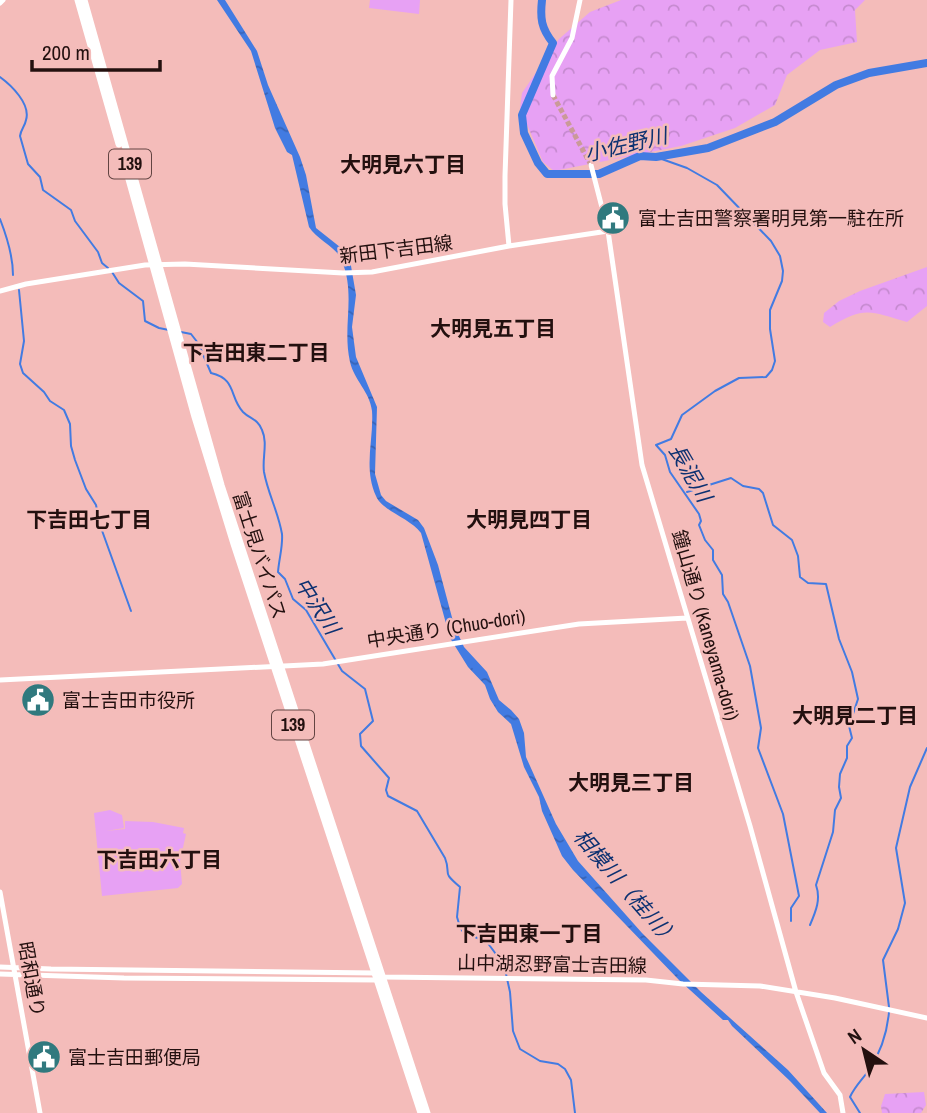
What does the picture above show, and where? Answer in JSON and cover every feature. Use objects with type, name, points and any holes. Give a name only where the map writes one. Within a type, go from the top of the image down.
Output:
[{"type":"highway","name":"富士見バイパス","points":[[78,0],[156,265]]},
{"type":"highway","name":"富士見バイパス","points":[[84,0],[234,544],[277,666],[421,1113]]},
{"type":"highway","name":"富士見バイパス","points":[[379,977],[427,1113]]},
{"type":"main road","points":[[512,0],[505,176],[509,246],[608,231]]},
{"type":"main road","points":[[553,95],[552,76],[572,38],[580,0]]},
{"type":"main road","name":"鐘山通り (Kaneyama-dori)","points":[[592,168],[608,231],[642,465],[796,992],[824,1073],[840,1095],[843,1113]]},
{"type":"main road","name":"新田下吉田線","points":[[0,290],[156,265],[185,264],[353,273],[476,254],[509,246]]},
{"type":"main road","name":"中央通り (Chuo-dori)","points":[[0,680],[323,664],[579,624],[687,618]]},
{"type":"main road","name":"昭和通り","points":[[0,892],[40,1113]]},
{"type":"main road","name":"山中湖忍野富士吉田線","points":[[0,967],[14,971]]},
{"type":"main road","name":"山中湖忍野富士吉田線","points":[[0,974],[14,971],[646,980],[699,985],[760,986],[927,1018]]},
{"type":"green space","points":[[370,0],[420,0],[419,14],[369,8]]},
{"type":"green space","points":[[621,0],[865,0],[855,10],[857,42],[820,50],[787,75],[775,105],[735,128],[681,146],[554,171],[543,162],[520,108],[522,93],[559,39],[590,12]]},
{"type":"green space","points":[[927,267],[927,306],[907,322],[867,312],[851,316],[830,327],[823,322],[824,313],[839,301]]},
{"type":"green space","points":[[110,810],[122,815],[124,828],[106,831],[125,829],[125,821],[153,822],[184,828],[183,833],[186,834],[180,861],[182,884],[178,888],[102,896],[94,813]]},
{"type":"green space","points":[[924,1092],[926,1105],[921,1113],[882,1113],[885,1094]]},
{"type":"water","points":[[217,0],[225,0],[257,51],[268,85],[306,175],[316,228],[345,251],[350,260],[356,295],[352,327],[356,357],[377,407],[375,474],[381,495],[386,501],[418,520],[424,528],[438,565],[454,625],[464,647],[487,672],[499,700],[519,719],[524,733],[526,757],[556,824],[578,861],[642,933],[701,992],[788,1070],[827,1113],[820,1113],[728,1020],[723,1020],[679,980],[562,856],[524,767],[511,724],[498,712],[485,685],[468,667],[450,638],[421,533],[384,506],[376,496],[370,475],[371,404],[350,362],[347,336],[348,286],[342,261],[309,227],[292,155],[287,152],[275,128],[251,51]]},
{"type":"waterway","name":"小佐野川","points":[[542,0],[542,23],[553,43],[522,115],[524,133],[538,163],[547,174],[599,174],[640,156],[656,157],[708,148],[775,122],[836,85],[869,73],[927,63]]},
{"type":"waterway","name":"中沢川","points":[[0,77],[14,90],[26,108],[26,120],[20,136],[28,164],[40,177],[43,190],[71,210],[75,221],[108,268]]},
{"type":"waterway","name":"長泥川","points":[[656,157],[687,168],[717,185],[771,241],[780,256],[783,271],[782,281],[770,310],[775,361],[772,370],[766,377],[739,378],[715,391],[682,415],[671,439],[656,445],[665,455],[670,472],[699,514],[699,525],[713,550],[713,560],[722,575],[723,594],[750,666],[761,728],[758,748],[783,814],[799,896],[791,908],[791,921]]},
{"type":"waterway","points":[[0,219],[9,246],[13,275]]},
{"type":"waterway","name":"中沢川","points":[[112,272],[119,283],[143,301],[145,321],[169,330]]},
{"type":"waterway","points":[[19,290],[24,341],[20,364],[23,373],[50,401],[64,410],[70,424],[75,460],[86,489],[96,505],[100,525],[131,611]]},
{"type":"waterway","name":"中沢川","points":[[181,332],[191,334],[198,343],[211,373],[229,384],[243,412],[260,426],[265,440],[264,472],[282,534],[278,572],[285,579],[293,599],[306,610],[342,671],[365,689],[373,721],[360,734],[361,746],[389,778],[386,790],[388,796],[417,811],[445,858],[448,875],[460,887],[457,917],[460,927],[463,932],[487,942],[504,965],[510,992],[513,1031],[520,1049],[540,1061],[558,1064],[565,1069],[571,1080],[575,1113]]},
{"type":"waterway","points":[[687,492],[731,478],[743,486],[759,489],[763,493],[773,525],[792,540],[798,556],[800,577],[808,583],[826,584],[839,639],[852,672],[858,699],[849,726],[852,738],[847,746],[847,758],[840,774],[841,798],[835,810],[833,832],[816,885],[818,900],[810,925]]},
{"type":"waterway","points":[[889,1007],[883,960],[898,929],[905,903],[896,848],[910,787],[927,748]]},
{"type":"waterway","points":[[860,1113],[850,1097],[880,1050],[889,1012]]},
{"type":"tunnel","points":[[553,95],[591,165]]},
{"type":"place","name":"富士吉田警察署明見第一駐在所","points":[[613,218]]},
{"type":"place","name":"富士吉田市役所","points":[[38,700]]},
{"type":"place","name":"富士吉田郵便局","points":[[44,1057]]},
{"type":"district","name":"大明見六丁目","points":[[403,165]]},
{"type":"district","name":"大明見五丁目","points":[[493,329]]},
{"type":"district","name":"下吉田東二丁目","points":[[256,353]]},
{"type":"district","name":"下吉田七丁目","points":[[89,520]]},
{"type":"district","name":"大明見四丁目","points":[[529,520]]},
{"type":"district","name":"大明見二丁目","points":[[855,716]]},
{"type":"district","name":"大明見三丁目","points":[[631,783]]},
{"type":"district","name":"下吉田六丁目","points":[[159,860]]},
{"type":"district","name":"下吉田東一丁目","points":[[529,934]]},
{"type":"water label","name":"相模川（桂川）","points":[[626,888]]}]
